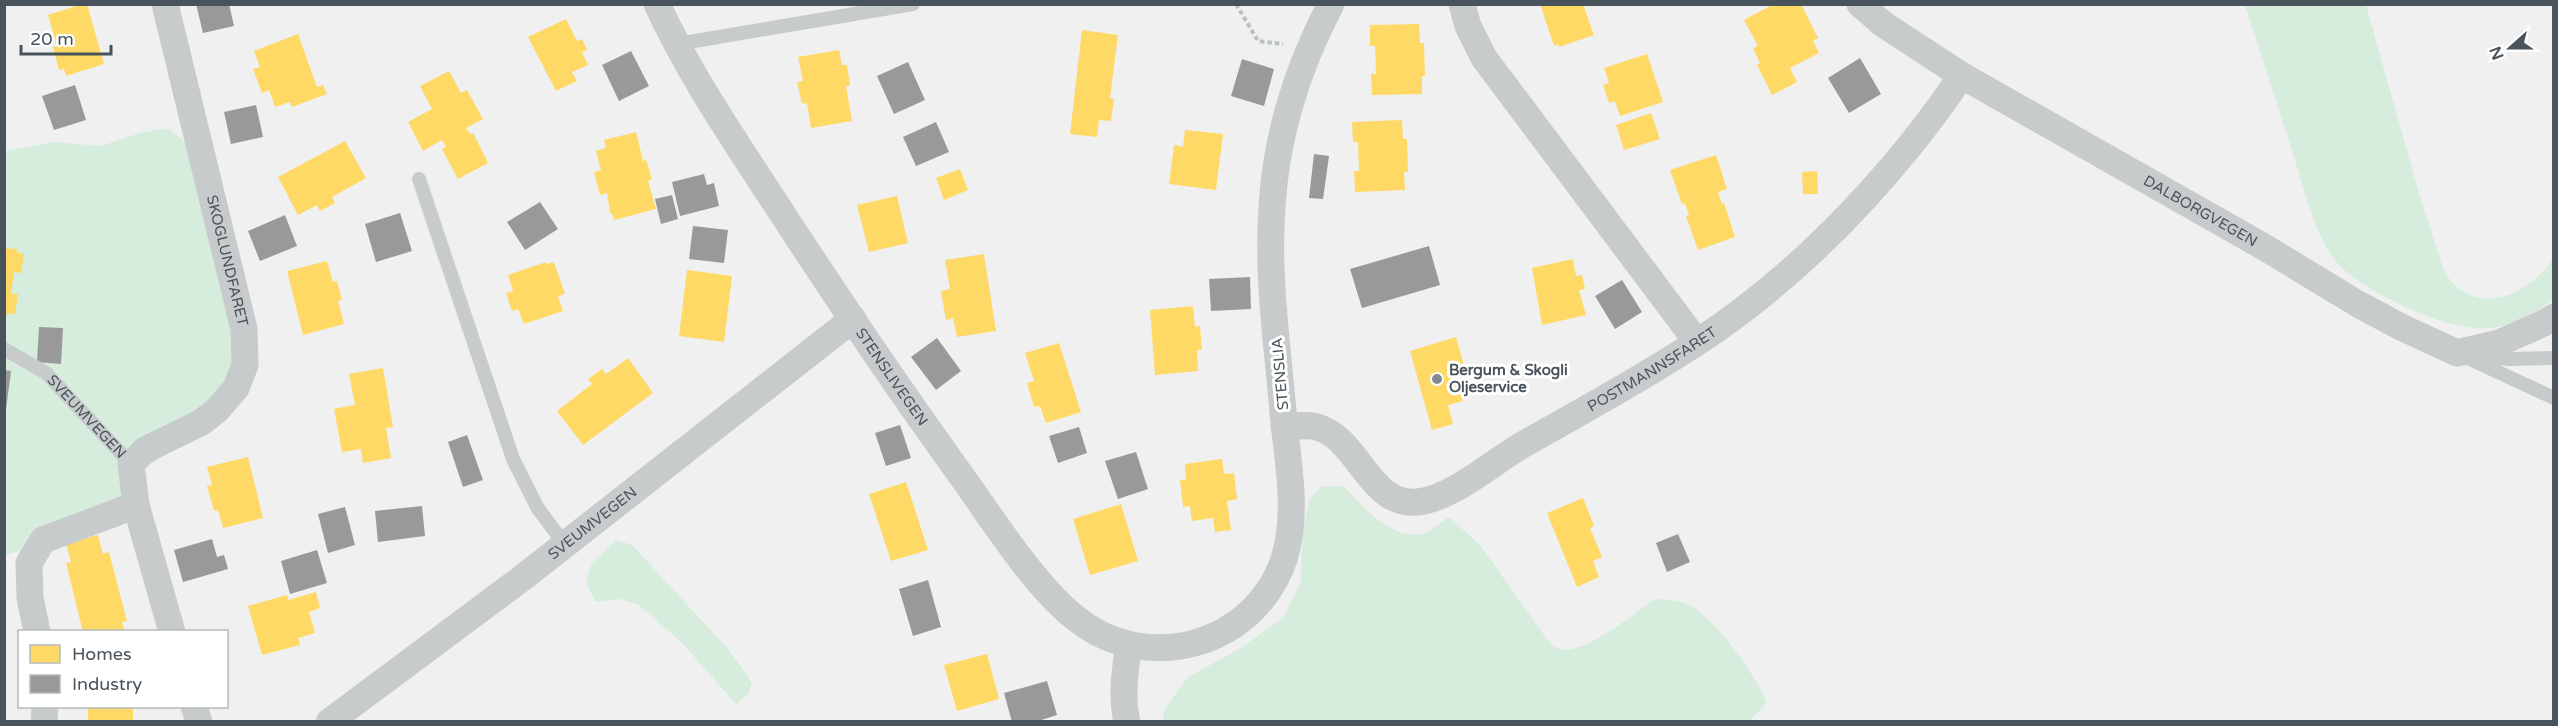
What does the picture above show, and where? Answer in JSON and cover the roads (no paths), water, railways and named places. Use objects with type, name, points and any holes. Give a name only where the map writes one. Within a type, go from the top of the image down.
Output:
[{"type":"street","name":"SKOGLUNDFARET","points":[[131,464],[144,450],[202,422],[217,410],[236,388],[245,364],[244,328],[165,4]]},
{"type":"street","name":"STENSLIVEGEN","points":[[657,4],[676,44],[727,129],[900,390],[1047,590],[1068,612],[1088,628],[1129,645]]},
{"type":"street","name":"STENSLIA","points":[[1129,645],[1147,648],[1180,647],[1211,638],[1237,624],[1270,588],[1284,557],[1291,521],[1289,463],[1271,282],[1272,205],[1283,132],[1298,79],[1311,43],[1331,4]]},
{"type":"street","points":[[1462,4],[1468,26],[1484,58],[1697,342]]},
{"type":"street","name":"DALBORGVEGEN","points":[[1860,4],[1883,24],[1961,75],[2243,235],[2358,304],[2457,353]]},
{"type":"street","name":"POSTMANNSFARET","points":[[1284,427],[1314,427],[1330,433],[1350,451],[1384,491],[1394,498],[1417,502],[1440,495],[1697,342],[1746,308],[1846,220],[1879,184],[1946,101],[1961,75]]},
{"type":"street","points":[[2457,353],[2499,342],[2553,317]]},
{"type":"street","name":"SVEUMVEGEN","points":[[329,722],[565,544],[853,319]]},
{"type":"street","name":"SVEUMVEGEN","points":[[131,464],[136,505],[171,630]]},
{"type":"street","points":[[37,630],[30,598],[29,562],[43,540],[136,505]]},
{"type":"street","points":[[1126,722],[1124,684],[1129,645]]},
{"type":"lane","points":[[676,44],[913,4]]},
{"type":"lane","points":[[419,179],[513,459],[537,507],[565,544]]},
{"type":"lane","name":"SVEUMVEGEN","points":[[4,349],[46,373],[131,464]]},
{"type":"lane","points":[[2457,353],[2510,359],[2553,358]]},
{"type":"lane","points":[[2457,353],[2553,398]]},
{"type":"place","name":"Bergum & Skogli Oljeservice","points":[[1437,379]]}]
